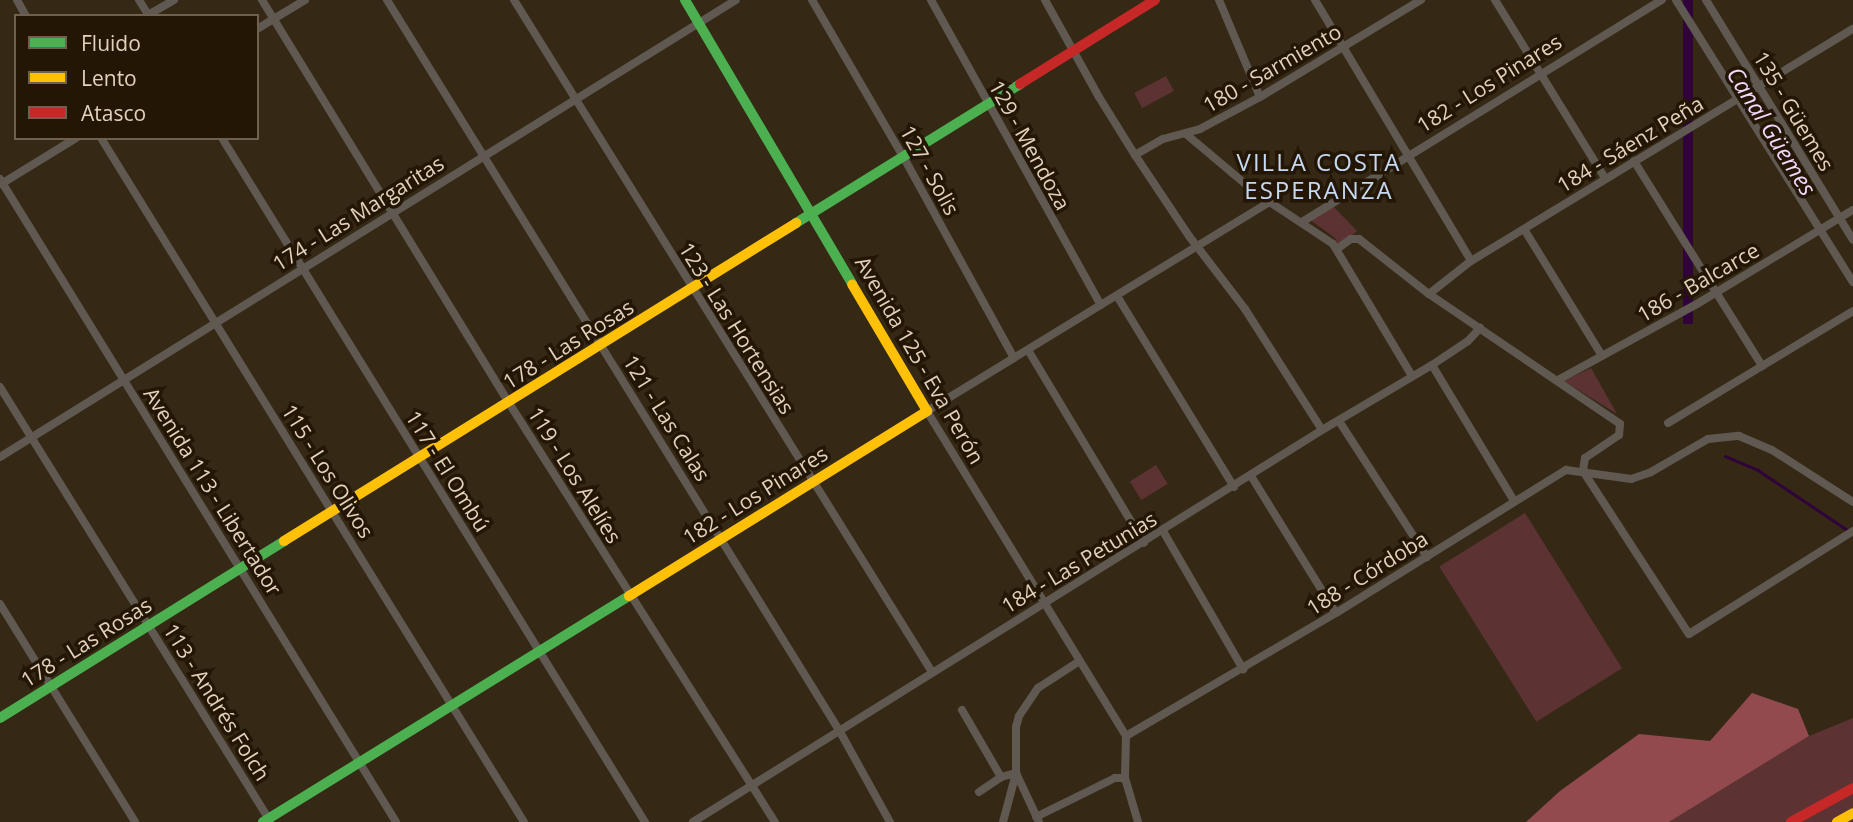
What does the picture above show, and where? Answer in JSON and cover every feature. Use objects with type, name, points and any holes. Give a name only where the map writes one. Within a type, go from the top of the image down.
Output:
[{"type":"main road","name":"Avenida 125 - Eva Perón","points":[[685,0],[927,411]]},
{"type":"main road","name":"178 - Las Rosas","points":[[0,719],[1155,0]]},
{"type":"main road","name":"182 - Los Pinares","points":[[268,821],[927,411]]},
{"type":"main road","points":[[1791,822],[1853,788]]},
{"type":"main road","points":[[1837,822],[1853,813]]},
{"type":"street","points":[[151,14],[174,0]]},
{"type":"street","name":"119 - Los Alelíes","points":[[262,0],[509,403],[775,822]]},
{"type":"street","points":[[259,28],[305,0]]},
{"type":"street","name":"121 - Las Calas","points":[[387,0],[839,730],[890,822]]},
{"type":"street","name":"123 - Las Hortensias","points":[[514,0],[932,672]]},
{"type":"street","name":"174 - Las Margaritas","points":[[0,457],[736,0]]},
{"type":"street","name":"127 - Solis","points":[[812,0],[904,158],[1014,358]]},
{"type":"street","name":"129 - Mendoza","points":[[931,0],[987,105],[1101,305]]},
{"type":"street","points":[[1045,0],[1073,52],[1136,155],[1196,246],[1245,309],[1322,430]]},
{"type":"street","points":[[1219,0],[1260,97]]},
{"type":"street","points":[[1315,0],[1471,261]]},
{"type":"street","name":"180 - Sarmiento","points":[[1136,155],[1163,139],[1186,134],[1260,97],[1421,0]]},
{"type":"street","points":[[1495,0],[1605,178]]},
{"type":"street","name":"182 - Los Pinares","points":[[1302,222],[1662,0]]},
{"type":"street","points":[[1676,0],[1741,97],[1853,282]]},
{"type":"street","name":"135 - Güemes","points":[[1706,0],[1756,88],[1853,240]]},
{"type":"street","name":"184 - Sáenz Peña","points":[[1429,294],[1471,261],[1853,29]]},
{"type":"street","points":[[1186,134],[1206,154],[1269,202],[1302,222],[1337,249],[1412,376]]},
{"type":"street","points":[[1,182],[73,140]]},
{"type":"street","name":"115 - Los Olivos","points":[[102,140],[524,822]]},
{"type":"street","name":"117 - El Ombú","points":[[223,140],[645,822]]},
{"type":"street","points":[[1634,161],[1762,366]]},
{"type":"street","name":"Avenida 113 - Libertador","points":[[1,182],[396,822]]},
{"type":"street","name":"182 - Los Pinares","points":[[927,411],[1269,202]]},
{"type":"street","name":"186 - Balcarce","points":[[1558,380],[1715,293],[1853,210]]},
{"type":"street","points":[[1524,229],[1602,356]]},
{"type":"street","points":[[1337,249],[1356,237],[1429,294],[1619,424],[1621,431],[1616,438],[1585,458],[1583,471],[1689,634],[1853,531]]},
{"type":"street","points":[[1117,296],[1234,487]]},
{"type":"street","points":[[1668,423],[1853,311]]},
{"type":"street","name":"184 - Las Petunias","points":[[693,822],[1322,430],[1432,365],[1468,341],[1479,328]]},
{"type":"street","points":[[1028,350],[1144,543]]},
{"type":"street","points":[[1432,365],[1514,501]]},
{"type":"street","name":"113 - Andrés Folch","points":[[0,387],[268,821]]},
{"type":"street","name":"Avenida 125 - Eva Perón","points":[[927,411],[1078,662],[1126,736]]},
{"type":"street","points":[[1339,421],[1427,557]]},
{"type":"street","points":[[1583,471],[1618,479],[1642,477],[1708,439],[1739,436],[1772,450],[1853,502]]},
{"type":"street","name":"188 - Córdoba","points":[[1126,736],[1244,669],[1566,470],[1583,471]]},
{"type":"street","points":[[1251,476],[1336,613]]},
{"type":"street","points":[[1163,531],[1244,669]]},
{"type":"street","points":[[0,604],[135,822]]},
{"type":"street","points":[[1003,822],[1016,773],[1015,737],[1019,716],[1038,688],[1078,662]]},
{"type":"street","points":[[962,710],[1001,777]]},
{"type":"street","points":[[1126,736],[1125,778],[1138,822]]},
{"type":"street","points":[[979,793],[1001,777],[1016,773]]},
{"type":"street","points":[[1016,773],[1038,819],[1115,778],[1125,778]]},
{"type":"shaded area","points":[[1166,76],[1174,91],[1142,108],[1134,93]]},
{"type":"shaded area","points":[[1333,206],[1357,231],[1339,246],[1335,238],[1309,219]]},
{"type":"shaded area","points":[[1591,368],[1617,414],[1564,381]]},
{"type":"shaded area","points":[[1156,465],[1168,484],[1141,500],[1130,481]]},
{"type":"shaded area","points":[[1525,513],[1622,668],[1536,722],[1439,567]]},
{"type":"shaded area","points":[[1752,693],[1798,709],[1809,736],[1669,822],[1526,822],[1560,791],[1639,734],[1710,741]]},
{"type":"shaded area","points":[[1853,718],[1853,822],[1669,822],[1809,736]]},
{"type":"water","points":[[1683,0],[1693,0],[1693,324],[1683,324]]},
{"type":"waterway","points":[[1725,456],[1758,470],[1846,529]]},
{"type":"traffic: fast","points":[[685,0],[852,284]]},
{"type":"traffic: fast","points":[[796,223],[1020,84]]},
{"type":"traffic: fast","points":[[0,718],[284,541]]},
{"type":"traffic: fast","points":[[263,822],[629,596]]},
{"type":"traffic: slow","points":[[284,541],[796,223]]},
{"type":"traffic: slow","points":[[629,596],[927,411],[852,284]]},
{"type":"traffic: slow","points":[[1837,822],[1853,813]]},
{"type":"traffic: jam","points":[[1020,84],[1155,0]]},
{"type":"traffic: jam","points":[[1791,822],[1853,788]]},
{"type":"district","name":"VILLA COSTA ESPERANZA","points":[[1319,176]]},
{"type":"water label","name":"Canal Güemes","points":[[1772,131]]}]
